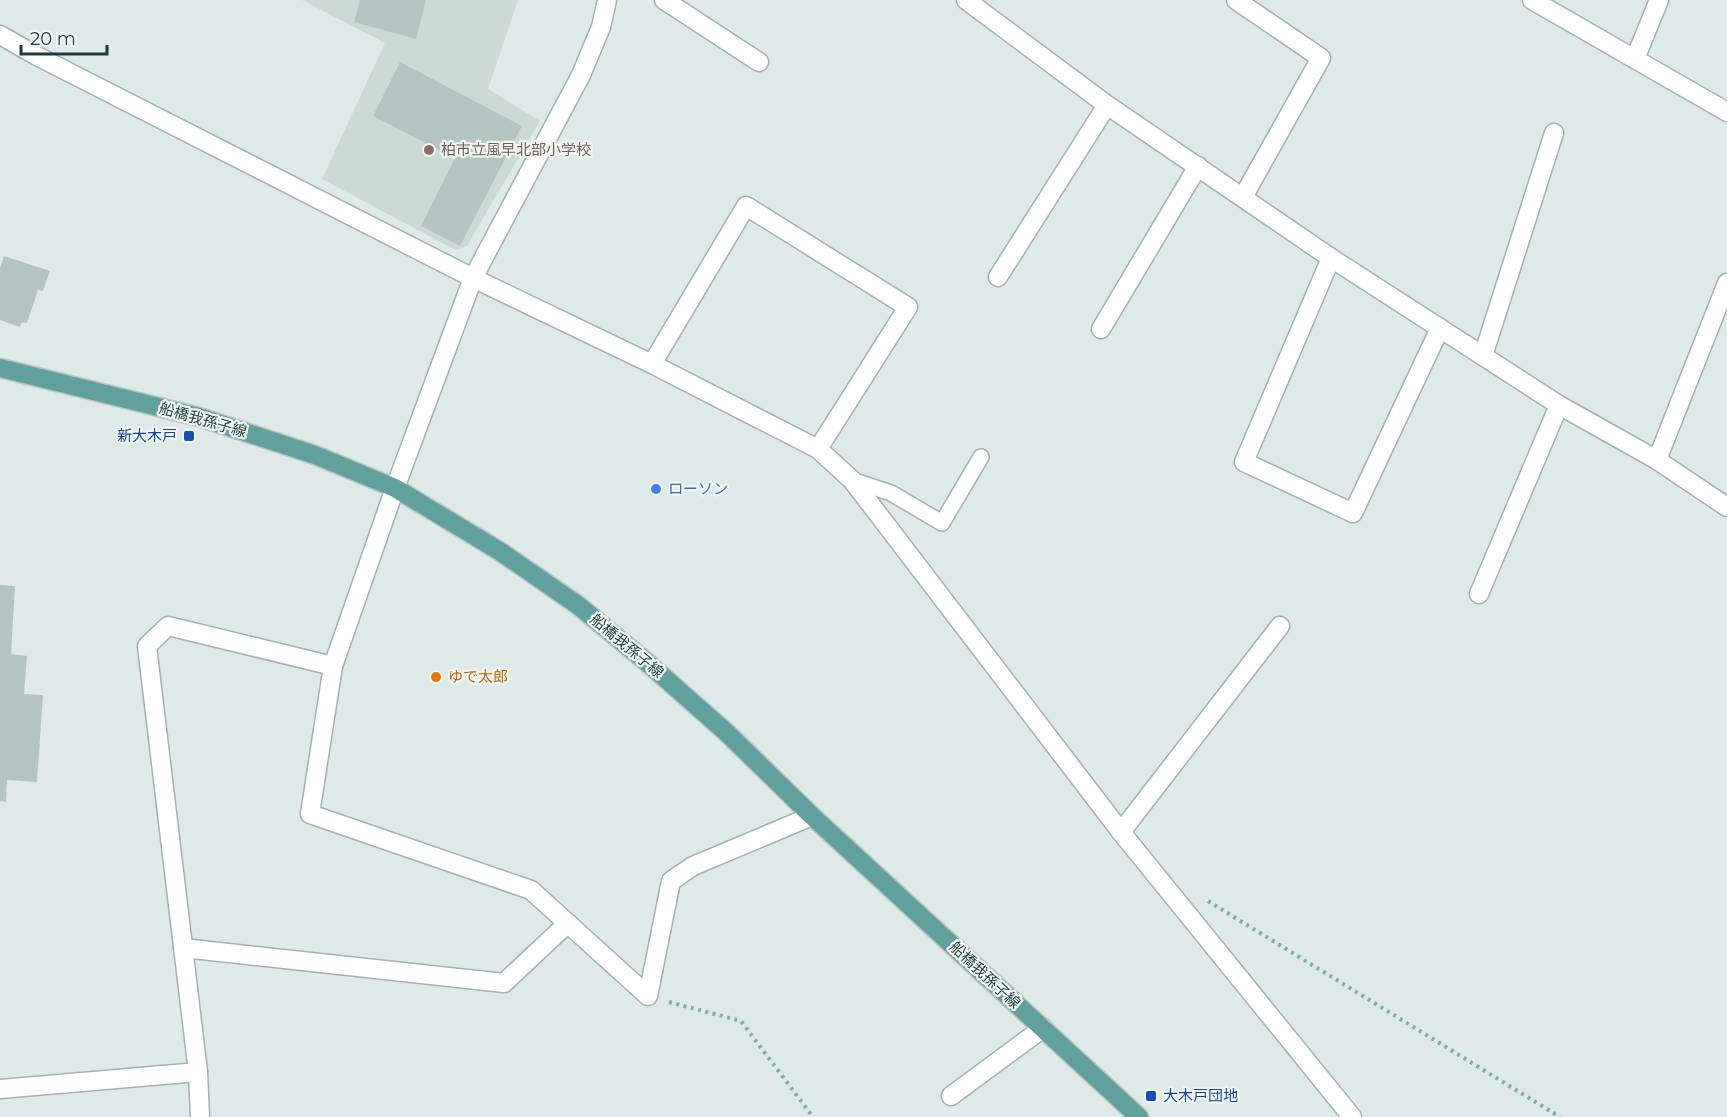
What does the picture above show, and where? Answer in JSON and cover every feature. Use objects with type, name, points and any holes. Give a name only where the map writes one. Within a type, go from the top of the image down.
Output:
[{"type":"main road","name":"船橋我孫子線","points":[[0,368],[200,417],[315,455],[395,488],[501,552],[579,606],[650,664],[1139,1117]]},
{"type":"street","points":[[607,0],[601,27],[580,75],[473,278],[395,488],[333,666],[310,814],[531,890],[648,996]]},
{"type":"street","points":[[664,0],[759,62]]},
{"type":"street","points":[[966,0],[1107,105],[1331,258],[1559,405],[1657,459],[1727,507]]},
{"type":"street","points":[[1236,0],[1322,58],[1244,197]]},
{"type":"street","points":[[1532,0],[1727,112]]},
{"type":"street","points":[[1635,59],[1659,0]]},
{"type":"street","points":[[0,35],[473,278],[652,364],[818,449],[852,480],[1121,832],[1352,1117]]},
{"type":"street","points":[[999,277],[1107,105]]},
{"type":"street","points":[[1483,356],[1554,133]]},
{"type":"street","points":[[1101,329],[1198,166]]},
{"type":"street","points":[[652,364],[746,206],[908,307],[818,449]]},
{"type":"street","points":[[1331,258],[1244,462],[1353,513],[1440,328]]},
{"type":"street","points":[[1657,459],[1727,283]]},
{"type":"street","points":[[1479,594],[1559,405]]},
{"type":"street","points":[[200,1117],[198,1072],[147,646],[168,626],[333,666]]},
{"type":"street","points":[[1121,832],[1280,626]]},
{"type":"street","points":[[648,996],[672,881],[693,866],[812,816]]},
{"type":"street","points":[[183,948],[504,983],[568,923]]},
{"type":"street","points":[[951,1096],[1043,1028]]},
{"type":"street","points":[[0,1089],[198,1072]]},
{"type":"lane","points":[[852,480],[891,493],[942,523],[981,457]]},
{"type":"path","points":[[1207,900],[1560,1117]]},
{"type":"path","points":[[648,996],[741,1021],[813,1117]]},
{"type":"shaded area","name":"柏市立風早北部小学校","points":[[302,0],[518,0],[488,89],[540,121],[467,246],[455,250],[322,179],[385,43]]},
{"type":"building","points":[[360,0],[426,0],[416,39],[354,22]]},
{"type":"building","points":[[400,62],[522,126],[460,246],[421,226],[455,158],[373,116]]},
{"type":"building","points":[[4,256],[50,271],[43,291],[38,290],[27,323],[22,322],[20,327],[0,320],[0,268]]},
{"type":"building","points":[[0,585],[15,586],[11,654],[27,656],[24,694],[43,695],[37,782],[7,780],[6,802],[0,801]]},
{"type":"place","name":"柏市立風早北部小学校","points":[[429,150]]},
{"type":"place","name":"新大木戸","points":[[189,436]]},
{"type":"place","name":"ローソン","points":[[656,489]]},
{"type":"place","name":"ゆで太郎","points":[[436,677]]},
{"type":"place","name":"大木戸団地","points":[[1151,1096]]}]
